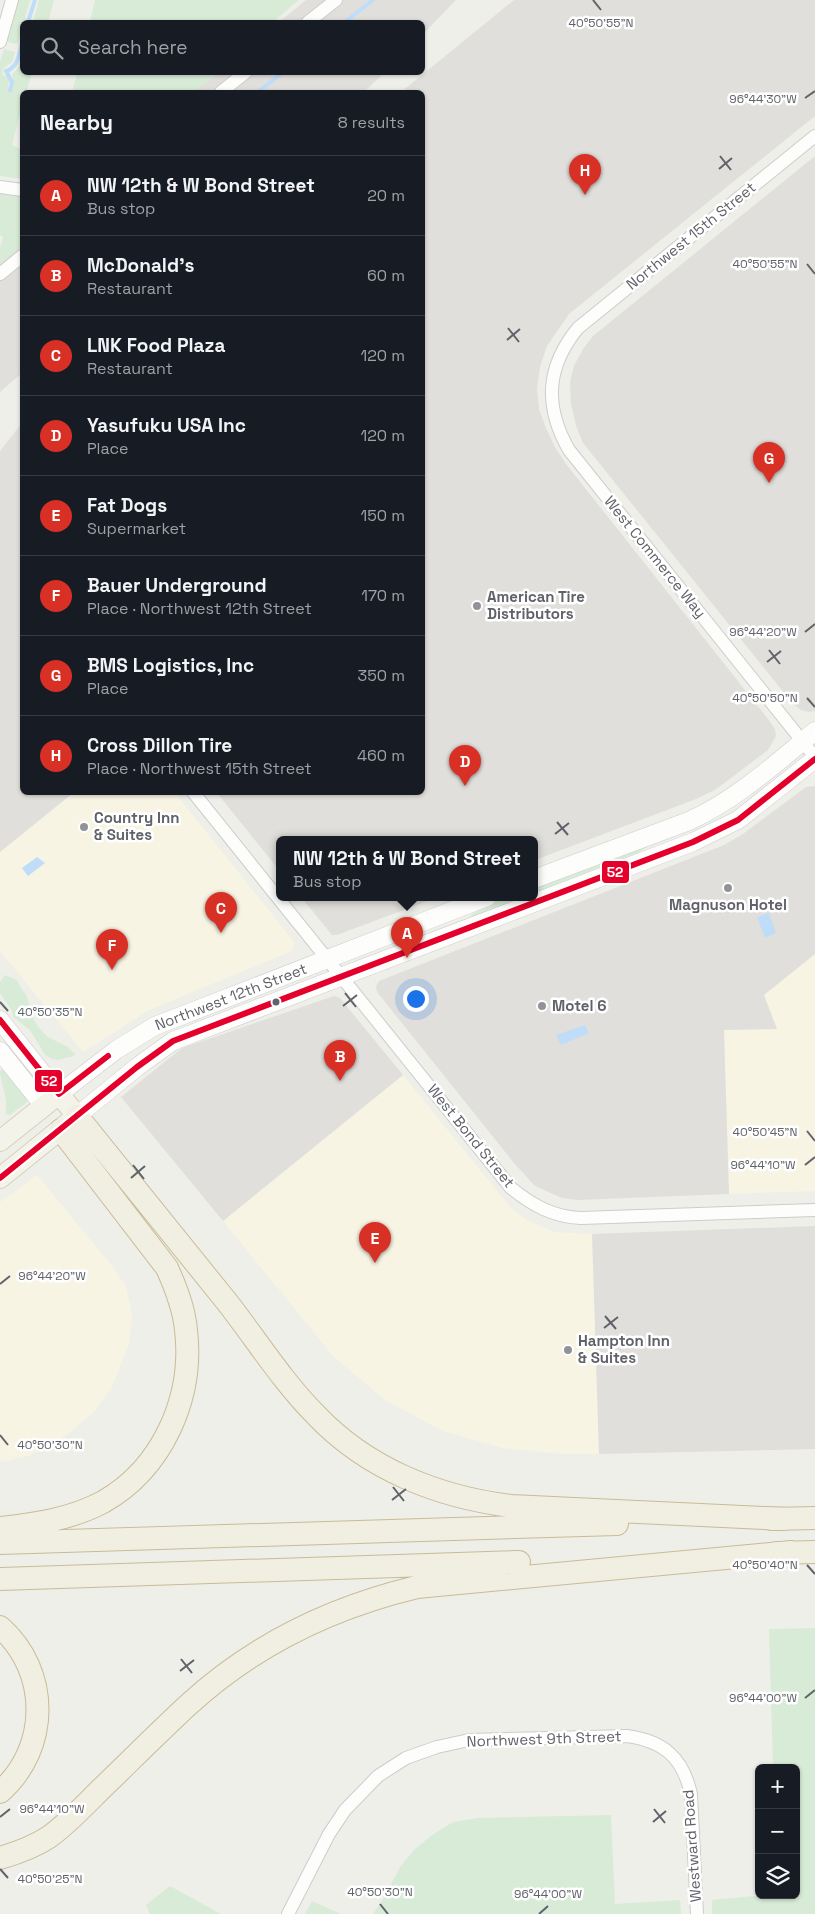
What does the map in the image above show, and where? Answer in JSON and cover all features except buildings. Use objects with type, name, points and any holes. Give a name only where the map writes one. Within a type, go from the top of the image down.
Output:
[{"type":"highway","points":[[69,1123],[228,1304],[296,1393],[316,1416],[366,1456],[394,1472],[424,1486],[453,1496],[511,1506],[786,1519]]},
{"type":"highway","points":[[0,1528],[39,1524],[62,1518],[103,1501],[120,1490],[149,1463],[165,1438],[175,1420],[187,1375],[186,1329],[176,1288],[167,1268],[69,1123]]},
{"type":"highway","points":[[0,1543],[815,1518]]},
{"type":"highway","points":[[0,1858],[32,1846],[61,1827],[186,1707],[228,1671],[272,1642],[323,1616],[391,1593],[416,1587],[791,1552]]},
{"type":"highway","points":[[0,1579],[815,1552]]},
{"type":"highway","points":[[0,1627],[14,1642],[29,1667],[38,1699],[35,1732],[28,1754],[15,1776],[0,1792]]},
{"type":"main road","points":[[538,878],[689,821],[712,810],[742,791],[809,736]]},
{"type":"main road","name":"Northwest 12th Street","points":[[0,1178],[136,1067],[173,1041],[676,848],[722,828],[753,809],[815,758]]},
{"type":"main road","name":"Northwest 12th Street","points":[[0,1141],[116,1050],[155,1026],[477,901]]},
{"type":"main road","points":[[0,1020],[69,1123]]},
{"type":"main road","points":[[0,1051],[52,1100]]},
{"type":"street","points":[[0,42],[12,0]]},
{"type":"street","points":[[311,20],[336,0]]},
{"type":"street","points":[[223,90],[242,75]]},
{"type":"street","name":"Northwest 15th Street","points":[[569,338],[588,319],[815,136]]},
{"type":"street","points":[[0,187],[20,190]]},
{"type":"street","points":[[0,274],[20,258]]},
{"type":"street","name":"West Commerce Way","points":[[569,338],[554,372],[552,387],[554,416],[568,450],[809,736],[815,758]]},
{"type":"street","name":"West Bond Street","points":[[195,795],[276,894]]},
{"type":"street","name":"West Bond Street","points":[[282,901],[511,1188],[534,1205],[549,1212],[572,1218],[815,1210]]},
{"type":"street","name":"Northwest 9th Street","points":[[288,1914],[329,1834],[345,1810],[378,1776],[416,1754],[447,1744],[469,1740],[627,1736],[642,1738],[659,1744],[670,1753]]},
{"type":"street","name":"Westward Road","points":[[670,1753],[684,1772],[691,1794],[697,1914]]},
{"type":"shaded area","points":[[306,0],[456,0],[425,32],[425,20],[281,20]]},
{"type":"shaded area","points":[[514,0],[815,0],[815,116],[569,314],[547,346],[540,367],[537,389],[539,409],[546,428],[566,464],[768,719],[775,729],[776,736],[768,750],[715,790],[538,859],[538,836],[276,836],[276,866],[219,795],[425,795],[425,90],[403,90],[422,75],[425,75],[425,72]]},
{"type":"shaded area","points":[[215,75],[382,75],[366,90],[196,90]]},
{"type":"shaded area","points":[[815,156],[815,711],[809,712],[801,710],[793,704],[583,443],[576,426],[571,404],[570,382],[574,366],[593,336]]},
{"type":"shaded area","points":[[20,234],[20,375],[0,392],[0,253]]},
{"type":"shaded area","points":[[20,426],[20,795],[71,795],[0,852],[0,451]]},
{"type":"shaded area","points":[[815,786],[815,954],[764,995],[777,1029],[724,1030],[729,1194],[577,1200],[562,1198],[535,1186],[514,1163],[377,992],[376,986],[379,981],[724,845],[743,834],[806,787]]},
{"type":"shaded area","points":[[71,795],[177,795],[295,943],[292,951],[149,1010],[83,1052],[0,951],[0,852]]},
{"type":"shaded area","points":[[304,901],[427,901],[337,935],[332,935]]},
{"type":"shaded area","points":[[815,954],[815,1191],[729,1194],[724,1030],[776,1029],[764,995]]},
{"type":"shaded area","points":[[334,996],[340,998],[403,1075],[223,1221],[121,1097],[182,1048]]},
{"type":"shaded area","points":[[403,1075],[511,1208],[527,1220],[554,1232],[592,1234],[599,1454],[564,1454],[503,1448],[443,1431],[385,1400],[334,1357],[223,1221]]},
{"type":"shaded area","points":[[37,1175],[112,1266],[126,1286],[132,1315],[129,1344],[112,1387],[94,1412],[64,1437],[29,1456],[0,1462],[0,1202]]},
{"type":"shaded area","points":[[815,1226],[815,1449],[599,1454],[592,1234]]},
{"type":"green space","points":[[18,0],[30,0],[24,20],[20,20],[18,43],[14,44],[6,41]]},
{"type":"green space","points":[[39,0],[54,0],[49,20],[34,20]]},
{"type":"green space","points":[[95,0],[299,0],[275,20],[90,20]]},
{"type":"green space","points":[[4,49],[15,52],[12,62],[4,68],[2,74],[10,79],[7,89],[11,89],[12,74],[20,64],[20,75],[31,75],[27,90],[20,90],[20,115],[12,145],[20,149],[20,179],[0,176],[0,62]]},
{"type":"green space","points":[[76,75],[215,75],[196,90],[72,90]]},
{"type":"green space","points":[[0,192],[20,195],[20,248],[0,264],[0,247],[3,237],[0,235]]},
{"type":"green space","points":[[654,842],[635,855],[538,893],[538,884]]},
{"type":"green space","points":[[493,901],[518,901],[473,918],[471,915]]},
{"type":"green space","points":[[5,975],[17,980],[26,994],[34,1020],[39,1028],[48,1037],[68,1047],[75,1054],[74,1056],[58,1060],[45,1055],[30,1030],[13,1017],[12,1011],[0,993],[0,982]]},
{"type":"green space","points":[[2,1069],[28,1099],[26,1103],[10,1115],[6,1114],[6,1100],[0,1074]]},
{"type":"green space","points":[[815,1628],[815,1914],[712,1914],[712,1900],[755,1896],[755,1899],[800,1899],[800,1764],[773,1764],[769,1629]]},
{"type":"green space","points":[[611,1815],[615,1904],[680,1900],[681,1914],[373,1914],[400,1867],[415,1849],[432,1835],[453,1822],[477,1818]]},
{"type":"green space","points":[[170,1886],[221,1914],[150,1914],[146,1905]]},
{"type":"green space","points":[[312,1901],[341,1914],[305,1914]]},
{"type":"water","points":[[37,857],[45,863],[28,876],[22,868]]},
{"type":"water","points":[[769,913],[776,933],[765,938],[757,917]]},
{"type":"water","points":[[585,1025],[589,1033],[561,1045],[556,1035]]},
{"type":"waterway","points":[[29,20],[35,0]]},
{"type":"waterway","points":[[348,20],[373,0]]},
{"type":"waterway","points":[[10,90],[12,82],[6,71],[16,64],[20,52]]},
{"type":"waterway","points":[[260,90],[279,75]]},
{"type":"transit line","name":"52","points":[[0,1178],[137,1067],[173,1041],[693,842],[738,820],[815,759]]},
{"type":"transit line","name":"52","points":[[0,1020],[59,1094],[108,1056]]},
{"type":"place","name":"Cross Dillon Tire","points":[[585,195]]},
{"type":"place","name":"BMS Logistics, Inc","points":[[769,483]]},
{"type":"place","name":"American Tire Distributors","points":[[477,606]]},
{"type":"place","name":"Yasufuku USA Inc","points":[[465,786]]},
{"type":"place","name":"Country Inn & Suites","points":[[84,827]]},
{"type":"place","name":"Magnuson Hotel","points":[[728,888]]},
{"type":"place","name":"LNK Food Plaza","points":[[221,933]]},
{"type":"place","name":"NW 12th & W Bond Street","points":[[407,958]]},
{"type":"place","name":"Bauer Underground","points":[[112,970]]},
{"type":"place","name":"Motel 6","points":[[542,1006]]},
{"type":"place","name":"McDonald's","points":[[340,1081]]},
{"type":"place","name":"Fat Dogs","points":[[375,1263]]},
{"type":"place","name":"Hampton Inn & Suites","points":[[568,1350]]}]
